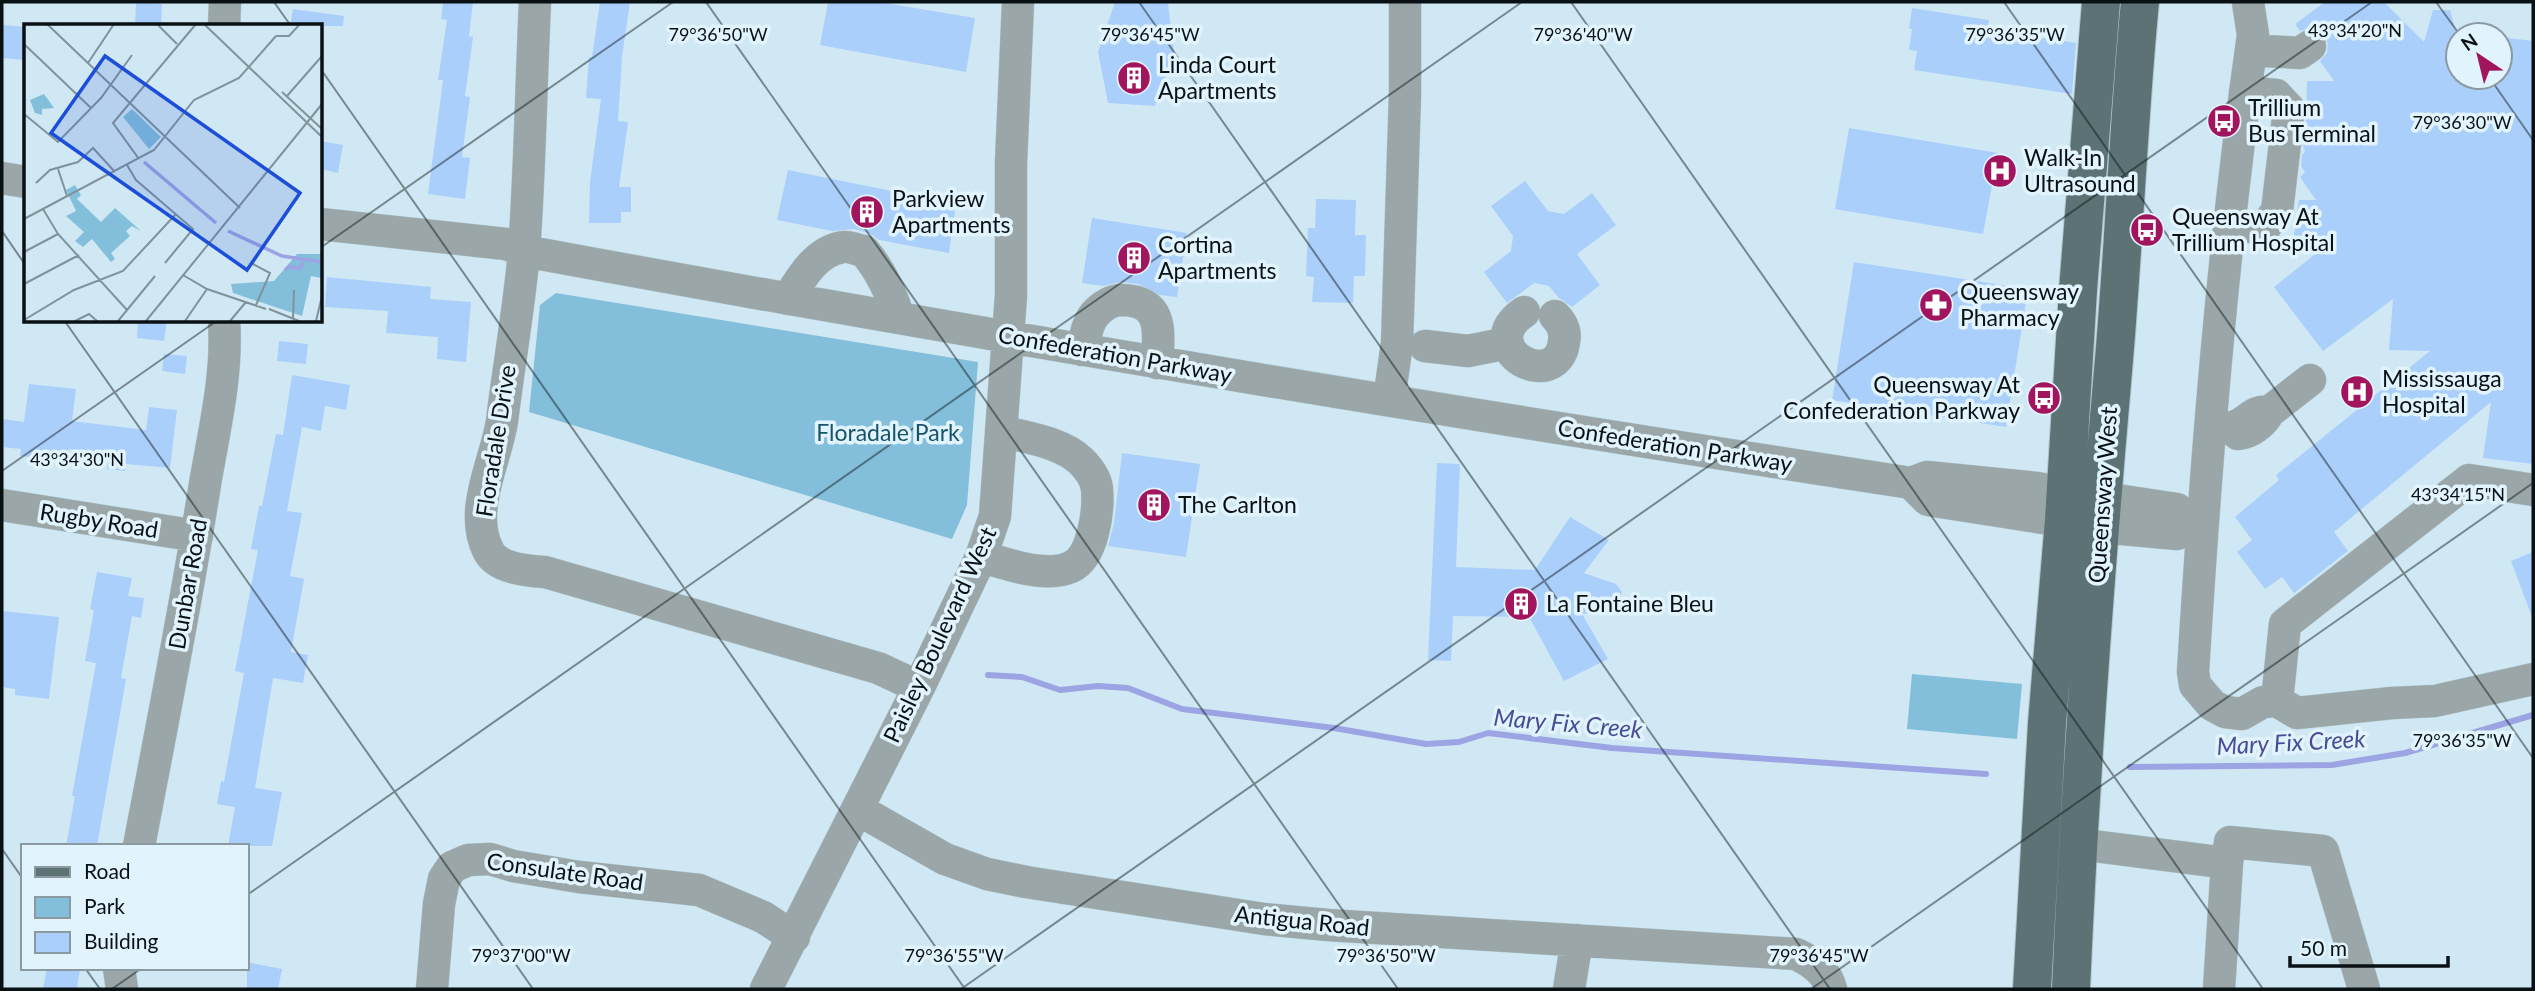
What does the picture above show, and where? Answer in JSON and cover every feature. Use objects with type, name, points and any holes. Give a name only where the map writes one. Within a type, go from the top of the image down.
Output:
[{"type":"main road","name":"Queensway West","points":[[2071,989],[2078,844],[2082,509],[2101,2]]},
{"type":"main road","name":"Queensway West","points":[[2032,989],[2047,723],[2082,509],[2113,371],[2140,2]]},
{"type":"street","points":[[224,24],[225,2]]},
{"type":"street","name":"Floradale Drive","points":[[534,2],[524,251],[499,443],[482,497],[482,531],[489,553],[514,569],[545,572],[878,668],[919,687]]},
{"type":"street","name":"Paisley Boulevard West","points":[[766,989],[919,687],[981,557],[995,516],[1010,295],[1011,163],[1018,2]]},
{"type":"street","points":[[1389,400],[1397,343],[1405,94],[1405,2]]},
{"type":"street","points":[[2248,2],[2253,35],[2230,227],[2221,428],[2196,521],[2193,672],[2196,685],[2212,705],[2225,712],[2242,713],[2263,702],[2277,701],[2297,713],[2435,701],[2533,678]]},
{"type":"street","points":[[2251,50],[2300,53],[2310,46]]},
{"type":"street","points":[[2230,227],[2264,227],[2277,211],[2289,109],[2276,95],[2245,92]]},
{"type":"street","points":[[2,178],[24,182]]},
{"type":"street","name":"Confederation Parkway","points":[[322,224],[506,244],[524,251],[1157,363],[1911,484],[1927,477],[2082,509],[2177,509],[2196,521]]},
{"type":"street","points":[[788,299],[801,276],[819,257],[843,247],[864,251],[877,266],[891,293],[899,317]]},
{"type":"street","points":[[1082,350],[1094,315],[1112,300],[1133,300],[1153,312],[1160,331],[1157,363]]},
{"type":"street","points":[[1524,312],[1511,325],[1508,343],[1517,359],[1534,366],[1552,362],[1563,347],[1563,328],[1555,316]]},
{"type":"street","name":"Dunbar Road","points":[[139,844],[197,536],[220,388],[224,322]]},
{"type":"street","points":[[1425,346],[1468,351],[1508,343]]},
{"type":"street","points":[[2221,428],[2245,434],[2311,380]]},
{"type":"street","points":[[981,557],[1038,571],[1056,571],[1073,567],[1084,554],[1094,533],[1097,487],[1081,461],[1052,445],[1001,431]]},
{"type":"street","points":[[2277,701],[2285,624],[2469,480],[2533,490]]},
{"type":"street","name":"Rugby Road","points":[[2,505],[197,536]]},
{"type":"street","name":"Antigua Road","points":[[859,810],[945,859],[987,874],[1026,882],[1264,919],[1328,926],[1796,954],[1812,962],[1829,981],[1831,989]]},
{"type":"street","points":[[2219,989],[2230,842],[2323,851],[2364,989]]},
{"type":"street","points":[[2078,844],[2227,863]]},
{"type":"street","name":"Consulate Road","points":[[432,989],[439,904],[444,879],[452,867],[468,860],[490,859],[513,866],[579,877],[699,890],[763,917],[794,937]]},
{"type":"street","points":[[1569,989],[1577,940]]},
{"type":"street","points":[[119,970],[122,989]]},
{"type":"green space","name":"Floradale Park","points":[[556,293],[978,362],[967,505],[952,539],[529,412],[540,305]]},
{"type":"green space","points":[[1912,674],[2022,684],[2017,739],[1907,729]]},
{"type":"building","points":[[136,2],[162,4],[161,24],[135,24]]},
{"type":"building","points":[[443,2],[473,2],[469,36],[473,37],[465,96],[470,97],[462,157],[470,158],[465,199],[428,194],[443,80],[438,80],[447,20],[441,19]]},
{"type":"building","points":[[600,2],[630,2],[622,57],[618,121],[628,122],[619,187],[631,187],[631,212],[621,212],[621,223],[589,223],[590,182],[601,99],[586,98],[589,57],[592,57]]},
{"type":"building","points":[[828,2],[879,2],[975,18],[966,72],[820,45]]},
{"type":"building","name":"Linda Court Apartments","points":[[1115,2],[1168,3],[1174,53],[1155,106],[1108,103],[1098,52]]},
{"type":"building","points":[[2325,2],[2384,2],[2424,42],[2433,10],[2450,10],[2453,21],[2444,21],[2444,91],[2514,91],[2514,39],[2533,41],[2533,464],[2483,458],[2491,402],[2334,532],[2348,551],[2294,593],[2282,577],[2265,589],[2237,552],[2252,540],[2235,517],[2279,480],[2276,475],[2430,351],[2389,350],[2393,299],[2323,351],[2274,287],[2324,247],[2293,242],[2299,200],[2316,200],[2300,177],[2305,172],[2301,166],[2305,152],[2303,145],[2324,129],[2306,126],[2307,81],[2334,81],[2320,61],[2327,53],[2325,36],[2317,29],[2300,31],[2295,24]]},
{"type":"building","points":[[1912,8],[1989,20],[1987,30],[2076,43],[2072,94],[1914,70],[1917,51],[1909,50]]},
{"type":"building","points":[[293,9],[344,16],[343,26],[290,24]]},
{"type":"building","points":[[2,25],[24,27],[24,60],[2,58]]},
{"type":"building","points":[[1849,128],[1998,153],[1983,234],[1835,209]]},
{"type":"building","points":[[322,141],[343,145],[338,173],[322,169]]},
{"type":"building","name":"Parkview Apartments","points":[[788,170],[956,204],[949,253],[879,240],[869,233],[854,229],[832,231],[777,220]]},
{"type":"building","points":[[1525,181],[1548,211],[1564,214],[1592,193],[1616,225],[1577,254],[1600,285],[1572,307],[1559,298],[1549,286],[1534,283],[1507,303],[1484,272],[1511,251],[1513,236],[1491,206]]},
{"type":"building","points":[[1316,199],[1356,200],[1355,235],[1366,235],[1365,276],[1354,276],[1353,303],[1312,302],[1314,277],[1306,276],[1308,228],[1315,228]]},
{"type":"building","name":"Cortina Apartments","points":[[1092,218],[1187,233],[1177,297],[1160,295],[1138,284],[1121,282],[1103,286],[1082,283]]},
{"type":"building","points":[[1854,262],[2028,289],[2006,427],[1832,400]]},
{"type":"building","points":[[327,277],[431,287],[430,299],[471,302],[466,362],[437,359],[438,337],[386,333],[388,311],[325,307]]},
{"type":"building","points":[[138,322],[167,322],[164,341],[137,338]]},
{"type":"building","points":[[279,341],[308,344],[306,364],[277,361]]},
{"type":"building","points":[[164,354],[187,356],[185,374],[162,371]]},
{"type":"building","points":[[292,375],[350,385],[346,410],[325,406],[321,431],[302,427],[287,511],[302,513],[290,576],[304,579],[291,652],[308,655],[303,683],[273,678],[255,788],[282,792],[272,846],[228,844],[235,807],[217,804],[221,781],[224,782],[244,673],[235,671],[258,550],[251,549],[276,434],[283,435]]},
{"type":"building","points":[[29,384],[76,389],[72,421],[146,430],[149,407],[177,410],[170,468],[126,464],[125,471],[107,469],[109,453],[69,449],[67,461],[20,456],[21,449],[2,447],[2,419],[24,422]]},
{"type":"building","name":"The Carlton","points":[[1122,453],[1200,464],[1186,557],[1108,546],[1114,523]]},
{"type":"building","name":"La Fontaine Bleu","points":[[1437,463],[1460,464],[1456,567],[1535,570],[1570,517],[1609,540],[1584,573],[1616,584],[1622,592],[1620,602],[1612,610],[1582,614],[1608,659],[1564,681],[1529,617],[1453,616],[1451,661],[1428,660]]},
{"type":"building","points":[[2533,552],[2533,617],[2532,617],[2511,561]]},
{"type":"building","points":[[97,572],[132,578],[128,596],[144,598],[141,618],[132,616],[121,678],[126,679],[97,844],[66,844],[75,796],[72,796],[96,663],[85,661],[94,610],[90,609]]},
{"type":"building","points":[[2,611],[59,617],[49,699],[15,695],[15,689],[2,687]]},
{"type":"building","points":[[248,962],[282,969],[278,989],[247,989]]},
{"type":"building","points":[[47,970],[80,970],[77,989],[43,989]]},
{"type":"waterway","name":"Mary Fix Creek","points":[[988,675],[1022,677],[1060,690],[1098,686],[1128,688],[1182,709],[1334,728],[1426,744],[1459,742],[1488,733],[1612,748],[1986,774]]},
{"type":"waterway","name":"Mary Fix Creek","points":[[2130,767],[2332,765],[2405,753],[2533,715]]},
{"type":"place","name":"Linda Court Apartments","points":[[1134,78]]},
{"type":"place","name":"Trillium Bus Terminal","points":[[2224,121]]},
{"type":"place","name":"Walk-In Ultrasound","points":[[2000,171]]},
{"type":"place","name":"Parkview Apartments","points":[[867,212]]},
{"type":"place","name":"Queensway At Trillium Hospital","points":[[2147,230]]},
{"type":"place","name":"Cortina Apartments","points":[[1134,258]]},
{"type":"place","name":"Queensway Pharmacy","points":[[1936,305]]},
{"type":"place","name":"Mississauga Hospital","points":[[2357,392]]},
{"type":"place","name":"Queensway At Confederation Parkway","points":[[2044,398]]},
{"type":"place","name":"The Carlton","points":[[1154,505]]},
{"type":"place","name":"La Fontaine Bleu","points":[[1521,604]]}]
